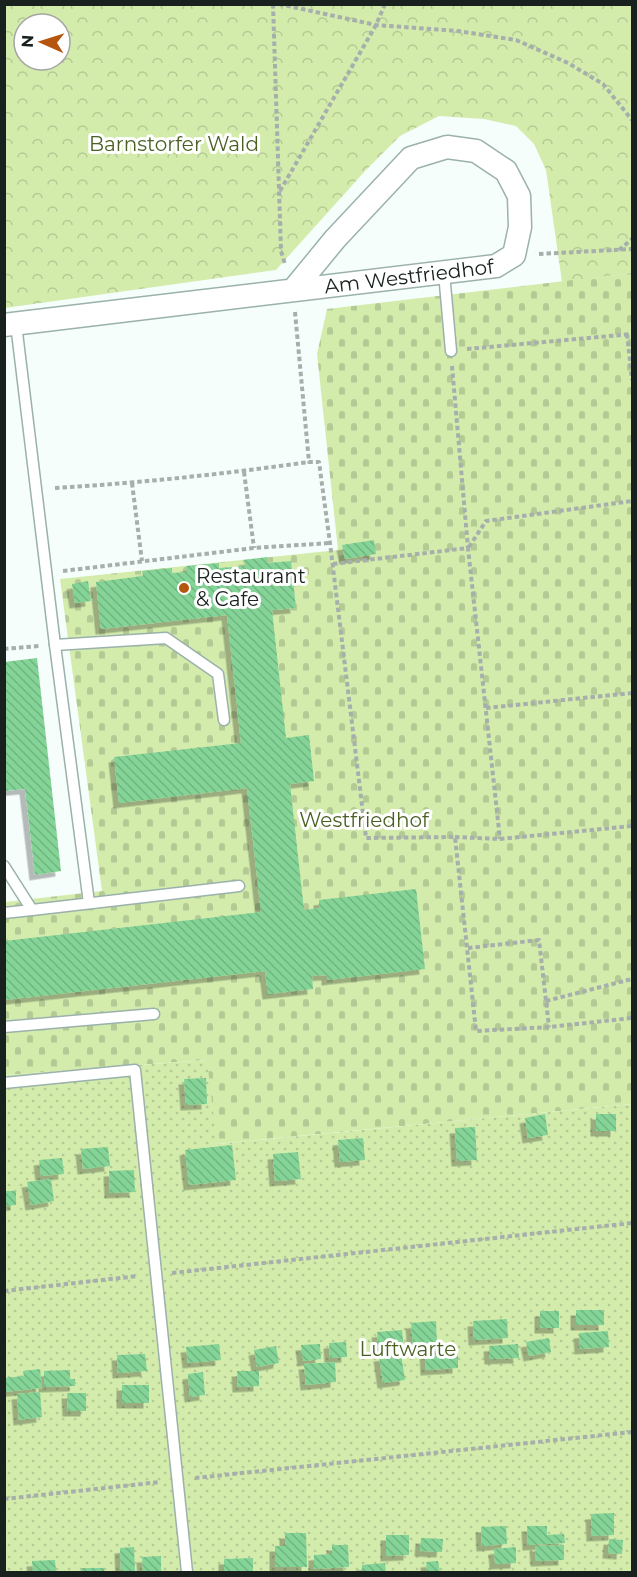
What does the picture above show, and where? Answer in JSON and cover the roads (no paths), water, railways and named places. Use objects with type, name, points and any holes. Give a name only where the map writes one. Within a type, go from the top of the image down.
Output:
[{"type":"street","name":"Am Westfriedhof","points":[[10,324],[496,266],[514,255],[520,227],[519,196],[506,171],[476,151],[447,147],[411,158],[335,239],[294,289]]},
{"type":"lane","points":[[444,273],[451,351]]},
{"type":"lane","name":"Am Westfriedhof","points":[[10,324],[36,489],[89,903]]},
{"type":"lane","points":[[55,645],[166,638],[218,674],[224,720]]},
{"type":"lane","points":[[4,866],[32,910]]},
{"type":"lane","points":[[4,913],[239,886]]},
{"type":"lane","points":[[4,1027],[154,1014]]},
{"type":"lane","points":[[4,1083],[135,1070],[187,1572]]},
{"type":"place","name":"Restaurant & Cafe","points":[[184,588]]},
{"type":"park label","name":"Barnstorfer Wald","points":[[174,144]]},
{"type":"park label","name":"Westfriedhof","points":[[364,820]]},
{"type":"park label","name":"Luftwarte","points":[[408,1349]]}]
